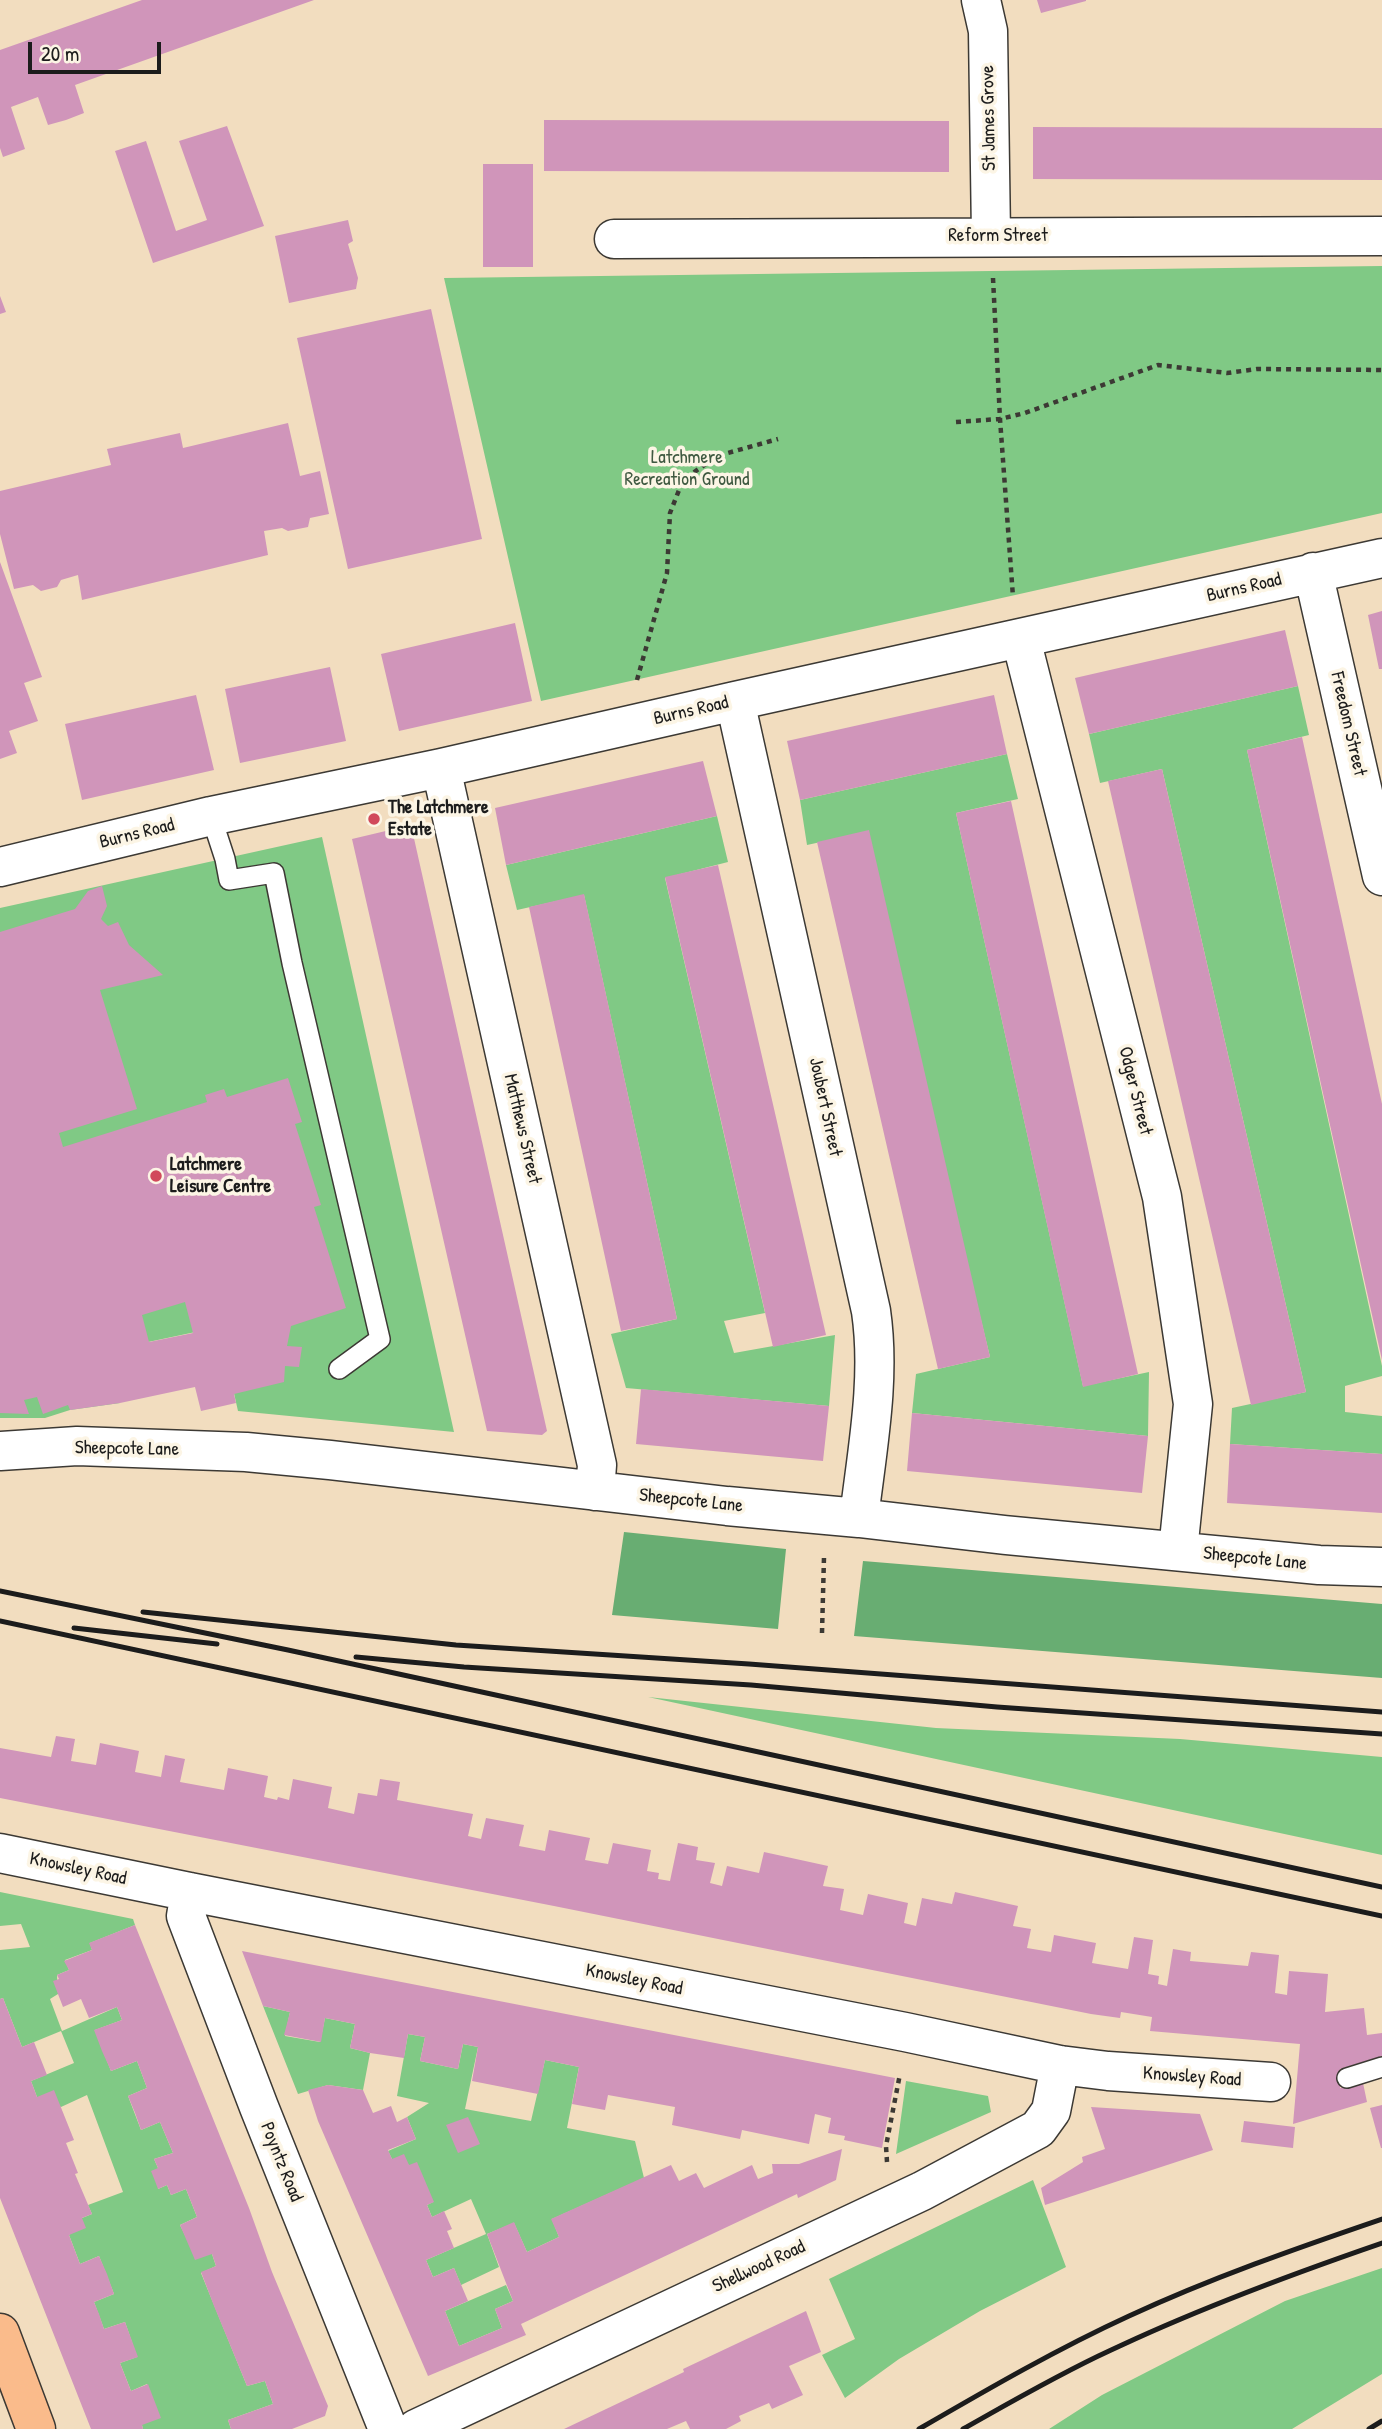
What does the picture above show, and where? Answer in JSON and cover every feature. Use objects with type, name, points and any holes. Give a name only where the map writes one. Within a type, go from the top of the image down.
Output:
[{"type":"highway","points":[[0,2333],[36,2429]]},
{"type":"street","name":"St James Grove","points":[[981,0],[988,31],[991,236]]},
{"type":"street","name":"Reform Street","points":[[614,239],[1382,236]]},
{"type":"street","name":"Burns Road","points":[[0,867],[211,816],[441,768],[1382,558]]},
{"type":"street","name":"Freedom Street","points":[[1313,572],[1382,876]]},
{"type":"street","name":"Odger Street","points":[[1020,639],[1162,1197],[1193,1404],[1178,1551]]},
{"type":"street","name":"Joubert Street","points":[[735,701],[865,1284],[875,1342],[874,1375],[842,1516]]},
{"type":"street","name":"Matthews Street","points":[[441,768],[597,1465],[595,1491]]},
{"type":"street","name":"Sheepcote Lane","points":[[0,1451],[77,1446],[246,1452],[1178,1551],[1319,1565],[1382,1567]]},
{"type":"street","name":"Knowsley Road","points":[[0,1853],[1060,2065],[1280,2085]]},
{"type":"street","name":"Poyntz Road","points":[[190,1892],[186,1916],[258,2108],[388,2429]]},
{"type":"street","name":"Shellwood Road","points":[[416,2429],[900,2201],[1038,2129],[1051,2111],[1060,2065]]},
{"type":"lane","points":[[211,816],[229,880],[274,873],[292,962],[380,1339],[339,1369]]},
{"type":"lane","points":[[1347,2078],[1382,2067]]},
{"type":"path","points":[[991,236],[1012,590],[1020,639]]},
{"type":"path","points":[[956,422],[1000,419],[1026,413],[1158,365],[1227,373],[1257,369],[1382,370]]},
{"type":"path","points":[[636,724],[636,684],[667,573],[670,513],[684,480],[717,456],[778,439]]},
{"type":"path","points":[[822,1633],[842,1516]]},
{"type":"path","points":[[900,2201],[888,2173],[886,2146],[905,2032]]},
{"type":"green space","name":"Latchmere Recreation Ground","points":[[1382,266],[1382,513],[541,701],[444,278]]},
{"type":"green space","points":[[1298,686],[1309,735],[1247,750],[1382,1366],[1382,1376],[1345,1386],[1345,1412],[1382,1416],[1382,1454],[1230,1444],[1232,1408],[1306,1392],[1162,769],[1100,783],[1089,734]]},
{"type":"green space","points":[[1007,754],[1018,799],[956,813],[1083,1386],[1149,1372],[1148,1436],[912,1413],[916,1374],[990,1357],[862,833],[807,845],[800,800]]},
{"type":"green space","points":[[717,816],[728,862],[665,878],[765,1313],[724,1321],[734,1353],[835,1335],[829,1406],[626,1388],[611,1334],[677,1319],[584,895],[517,910],[506,865]]},
{"type":"green space","points":[[322,837],[454,1432],[238,1411],[219,1327],[134,1345],[107,1343],[120,1403],[70,1410],[45,1418],[0,1418],[0,908]]},
{"type":"green space","points":[[624,1532],[786,1549],[778,1629],[612,1615]]},
{"type":"green space","points":[[863,1561],[1382,1604],[1382,1678],[854,1636]]},
{"type":"green space","points":[[648,1697],[936,1728],[1180,1739],[1382,1757],[1382,1855]]},
{"type":"green space","points":[[0,1892],[133,1919],[135,1925],[90,1943],[92,1950],[65,1960],[69,1970],[57,1975],[58,1994],[50,1999],[62,2031],[117,2007],[122,2020],[95,2030],[111,2071],[137,2061],[147,2088],[128,2096],[141,2130],[160,2122],[173,2153],[154,2159],[158,2168],[158,2189],[167,2185],[171,2195],[186,2189],[197,2217],[180,2225],[188,2241],[212,2254],[216,2266],[201,2273],[247,2386],[265,2381],[273,2404],[228,2420],[231,2429],[143,2429],[147,2384],[131,2391],[120,2363],[137,2357],[125,2322],[104,2329],[94,2302],[114,2294],[99,2256],[80,2264],[69,2235],[82,2218],[92,2214],[88,2205],[123,2192],[87,2095],[61,2107],[37,2097],[31,2081],[74,2063],[61,2031],[22,2047],[3,1998],[0,1999],[0,1950],[30,1947],[21,1924],[0,1926]]},
{"type":"green space","points":[[263,2006],[290,2012],[285,2036],[320,2042],[325,2018],[355,2024],[350,2048],[370,2053],[363,2090],[328,2085],[298,2094]]},
{"type":"green space","points":[[408,2034],[425,2037],[420,2061],[458,2069],[463,2044],[478,2047],[465,2109],[531,2121],[545,2060],[579,2067],[567,2128],[635,2141],[644,2178],[552,2219],[559,2237],[527,2252],[514,2223],[487,2234],[499,2267],[461,2285],[454,2268],[433,2277],[426,2260],[486,2234],[471,2199],[432,2217],[427,2205],[433,2202],[409,2165],[392,2159],[388,2151],[416,2139],[407,2117],[429,2103],[397,2096]]},
{"type":"green space","points":[[906,2081],[988,2096],[991,2112],[896,2154]]},
{"type":"green space","points":[[1033,2180],[1066,2267],[980,2311],[899,2359],[845,2398],[822,2355],[855,2339],[829,2279]]},
{"type":"green space","points":[[1382,2268],[1382,2374],[1292,2429],[1049,2429],[1102,2395],[1285,2301]]},
{"type":"green space","points":[[506,2285],[513,2301],[495,2309],[502,2328],[459,2346],[445,2311]]},
{"type":"building","points":[[142,0],[314,0],[75,85],[84,113],[66,120],[48,125],[38,97],[11,107],[25,149],[3,157],[0,148],[0,50]]},
{"type":"building","points":[[1037,0],[1086,0],[1086,1],[1041,13]]},
{"type":"building","points":[[544,120],[949,121],[949,172],[544,171]]},
{"type":"building","points":[[227,126],[264,226],[153,263],[115,151],[146,141],[176,231],[207,220],[179,141]]},
{"type":"building","points":[[1033,127],[1382,128],[1382,180],[1033,179]]},
{"type":"building","points":[[483,164],[533,164],[533,267],[483,267]]},
{"type":"building","points":[[348,220],[353,241],[348,244],[358,278],[356,289],[289,303],[275,236]]},
{"type":"building","points":[[0,296],[6,312],[0,314]]},
{"type":"building","points":[[431,309],[482,539],[348,569],[297,338]]},
{"type":"building","points":[[288,423],[300,476],[320,471],[329,514],[310,518],[308,527],[288,531],[282,528],[264,531],[268,555],[82,600],[78,575],[61,580],[57,587],[41,591],[33,585],[14,589],[0,534],[0,491],[111,465],[107,449],[180,433],[183,448]]},
{"type":"building","points":[[0,562],[42,677],[24,683],[38,721],[9,731],[17,753],[0,759]]},
{"type":"building","points":[[1382,611],[1382,669],[1379,669],[1368,615]]},
{"type":"building","points":[[515,623],[532,701],[399,731],[381,654]]},
{"type":"building","points":[[1285,630],[1298,686],[1089,734],[1075,678]]},
{"type":"building","points":[[330,667],[346,741],[240,763],[225,689]]},
{"type":"building","points":[[196,695],[214,770],[82,800],[65,724]]},
{"type":"building","points":[[994,695],[1007,754],[800,800],[787,741]]},
{"type":"building","points":[[1302,737],[1382,1104],[1382,1360],[1247,750]]},
{"type":"building","points":[[703,761],[717,816],[506,865],[495,808]]},
{"type":"building","points":[[1162,769],[1306,1392],[1251,1405],[1108,781]]},
{"type":"building","points":[[1011,801],[1138,1374],[1083,1387],[956,813]]},
{"type":"building","points":[[411,825],[547,1431],[542,1435],[487,1431],[352,839]]},
{"type":"building","points":[[869,830],[990,1357],[938,1369],[817,842]]},
{"type":"building","points":[[718,865],[826,1335],[773,1347],[665,877]]},
{"type":"building","name":"Latchmere Leisure Centre","points":[[102,886],[107,906],[101,919],[108,926],[118,922],[129,945],[163,975],[100,990],[137,1109],[59,1133],[63,1147],[207,1102],[205,1095],[224,1089],[227,1097],[288,1078],[302,1122],[295,1124],[321,1205],[314,1207],[346,1308],[291,1326],[287,1346],[302,1347],[299,1367],[285,1366],[284,1382],[234,1394],[236,1403],[201,1411],[195,1387],[120,1403],[70,1410],[68,1405],[43,1414],[37,1397],[24,1400],[29,1414],[0,1413],[0,932],[75,909],[88,891]],"holes":[[[185,1302],[193,1333],[149,1342],[142,1315]]]},
{"type":"building","points":[[584,894],[677,1319],[621,1331],[529,907]]},
{"type":"building","points":[[641,1389],[829,1406],[823,1461],[636,1444]]},
{"type":"building","points":[[912,1413],[1148,1436],[1142,1493],[907,1471]]},
{"type":"building","points":[[1230,1444],[1382,1454],[1382,1513],[1227,1503]]},
{"type":"building","points":[[56,1736],[75,1739],[71,1761],[96,1765],[100,1743],[139,1751],[135,1772],[161,1777],[165,1755],[185,1759],[180,1782],[224,1790],[228,1768],[268,1776],[264,1797],[277,1800],[278,1797],[289,1800],[293,1779],[332,1787],[328,1808],[354,1814],[358,1793],[377,1796],[380,1779],[400,1782],[397,1800],[473,1814],[468,1836],[481,1839],[486,1818],[524,1825],[519,1846],[545,1851],[549,1830],[590,1838],[585,1860],[608,1864],[613,1843],[651,1850],[647,1871],[659,1873],[658,1879],[670,1881],[678,1843],[698,1847],[696,1860],[715,1863],[710,1883],[722,1886],[727,1866],[759,1873],[764,1852],[828,1866],[823,1886],[844,1889],[840,1910],[863,1915],[868,1894],[908,1903],[904,1923],[916,1926],[922,1898],[952,1904],[955,1892],[1018,1906],[1013,1926],[1031,1929],[1027,1948],[1051,1952],[1054,1935],[1096,1943],[1092,1963],[1128,1969],[1134,1937],[1153,1940],[1148,1974],[1159,1976],[1158,1984],[1167,1986],[1173,1949],[1191,1952],[1190,1961],[1248,1966],[1251,1952],[1279,1955],[1275,1993],[1287,1995],[1289,1971],[1328,1974],[1325,2012],[1364,2008],[1367,2035],[1382,2033],[1382,2056],[1340,2069],[1340,2088],[1363,2083],[1367,2102],[1293,2124],[1300,2044],[1150,2031],[1152,2017],[1121,2012],[1120,2018],[1091,2014],[0,1798],[0,1748],[51,1757]]},
{"type":"building","points":[[135,1925],[328,2406],[325,2416],[292,2429],[231,2429],[228,2420],[273,2404],[265,2381],[247,2386],[214,2306],[201,2272],[216,2266],[212,2254],[195,2260],[180,2225],[197,2217],[186,2189],[171,2195],[167,2185],[158,2189],[151,2171],[158,2168],[154,2159],[173,2153],[160,2122],[141,2130],[128,2096],[147,2088],[137,2061],[111,2071],[102,2051],[94,2030],[122,2020],[117,2007],[89,2018],[81,1999],[63,2007],[53,1981],[59,1979],[57,1975],[69,1970],[64,1961],[92,1950],[89,1943]]},
{"type":"building","points":[[242,1951],[895,2078],[882,2148],[844,2140],[845,2136],[828,2133],[831,2118],[815,2114],[809,2144],[742,2130],[740,2139],[672,2125],[675,2107],[608,2095],[605,2110],[572,2104],[579,2067],[545,2060],[538,2094],[472,2081],[478,2047],[463,2044],[458,2069],[420,2061],[425,2037],[408,2034],[404,2058],[350,2048],[355,2024],[325,2018],[321,2042],[284,2035],[290,2012],[263,2006]]},
{"type":"building","points":[[3,1998],[22,2047],[34,2042],[47,2075],[31,2081],[37,2097],[54,2090],[74,2140],[66,2143],[78,2173],[75,2174],[92,2214],[82,2218],[86,2228],[69,2235],[80,2264],[99,2256],[107,2274],[114,2294],[94,2302],[104,2329],[125,2322],[138,2357],[120,2363],[131,2391],[148,2384],[161,2418],[142,2425],[143,2429],[91,2429],[0,2198],[0,1999]]},
{"type":"building","points":[[328,2085],[363,2090],[373,2113],[391,2106],[397,2122],[407,2117],[416,2139],[388,2150],[392,2159],[404,2154],[409,2165],[417,2162],[434,2202],[427,2205],[432,2217],[444,2211],[452,2229],[447,2231],[454,2248],[426,2260],[433,2277],[454,2268],[468,2301],[445,2311],[459,2346],[502,2328],[495,2309],[513,2301],[487,2234],[514,2222],[527,2252],[559,2237],[551,2219],[671,2165],[679,2181],[696,2173],[704,2188],[752,2165],[758,2179],[773,2173],[772,2164],[799,2164],[842,2149],[836,2180],[798,2198],[797,2194],[521,2324],[526,2335],[428,2376],[318,2121],[308,2090]]},
{"type":"building","points":[[1382,2105],[1382,2148],[1381,2148],[1370,2108]]},
{"type":"building","points":[[1091,2107],[1200,2114],[1213,2150],[1045,2205],[1041,2188],[1083,2162],[1082,2157],[1105,2149]]},
{"type":"building","points":[[468,2117],[480,2144],[458,2153],[446,2125]]},
{"type":"building","points":[[1244,2121],[1295,2127],[1293,2148],[1241,2142]]},
{"type":"building","points":[[806,2311],[821,2352],[789,2366],[803,2395],[772,2409],[769,2403],[739,2416],[741,2421],[726,2429],[690,2429],[686,2421],[667,2429],[564,2429],[684,2372],[683,2369]]},
{"type":"railway","points":[[0,1591],[288,1650],[1382,1887]]},
{"type":"railway","points":[[143,1612],[456,1645],[749,1664],[1382,1712]]},
{"type":"railway","points":[[0,1621],[1382,1916]]},
{"type":"railway","points":[[74,1628],[217,1644]]},
{"type":"railway","points":[[356,1657],[1382,1734]]},
{"type":"railway","points":[[919,2429],[1049,2356],[1129,2316],[1223,2276],[1382,2219]]},
{"type":"railway","points":[[963,2429],[1035,2388],[1142,2336],[1244,2293],[1382,2243]]},
{"type":"railway","points":[[1369,2429],[1382,2421]]},
{"type":"place","name":"The Latchmere Estate","points":[[374,819]]},
{"type":"place","name":"Latchmere Leisure Centre","points":[[156,1176]]}]
